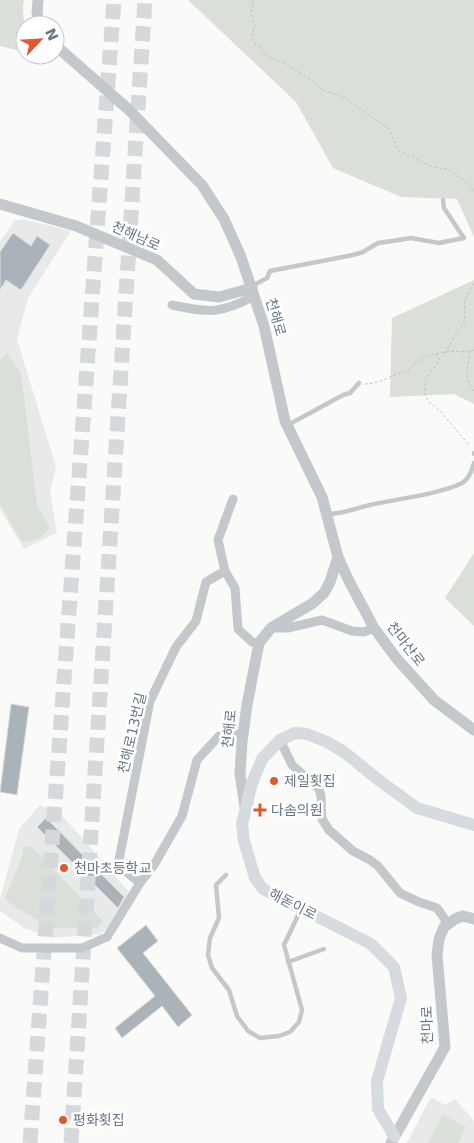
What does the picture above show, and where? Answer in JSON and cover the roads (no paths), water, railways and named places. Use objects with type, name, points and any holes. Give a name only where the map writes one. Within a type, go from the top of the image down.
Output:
[{"type":"main road","points":[[280,740],[295,734],[307,734],[327,742],[344,752],[380,782],[417,808],[474,825]]},
{"type":"main road","name":"해돋이로","points":[[280,740],[262,759],[252,783],[242,824],[244,841],[255,878],[263,889],[371,944],[394,967],[400,998],[377,1081],[378,1109],[392,1139]]},
{"type":"street","points":[[38,0],[38,15]]},
{"type":"street","name":"천해로","points":[[65,54],[128,109],[202,185],[224,219],[241,257],[269,345],[287,425],[322,497],[338,557],[330,582],[324,593],[271,628],[260,643],[247,705],[240,774],[246,808]]},
{"type":"street","name":"천해남로","points":[[0,204],[76,226],[157,260],[194,294],[219,297],[252,290]]},
{"type":"street","points":[[172,305],[218,311],[228,308],[252,290]]},
{"type":"street","points":[[233,500],[218,540],[225,571],[235,588],[238,629],[252,642],[260,643]]},
{"type":"street","name":"천마산로","points":[[338,557],[374,628],[397,659],[434,700],[474,730]]},
{"type":"street","name":"천해로13번길","points":[[140,883],[118,865],[150,701],[176,647],[196,621],[206,582],[225,571]]},
{"type":"street","points":[[271,628],[288,628],[322,620],[352,631],[364,632],[374,628]]},
{"type":"street","points":[[0,938],[22,948],[82,948],[106,937],[140,883],[154,866],[182,816],[197,760],[219,736],[244,733]]},
{"type":"street","points":[[280,740],[292,765],[319,789],[322,819],[329,830],[353,851],[378,866],[400,892],[419,902],[437,908],[448,924],[463,916],[474,918]]},
{"type":"street","name":"천마로","points":[[392,1139],[445,1046],[437,955],[439,938],[444,927],[448,924]]},
{"type":"lane","points":[[252,290],[267,278],[270,272],[353,255],[363,252],[378,243],[411,238],[439,243],[464,238],[444,208],[443,200]]},
{"type":"lane","points":[[287,425],[350,393],[359,383]]},
{"type":"lane","points":[[326,514],[340,513],[445,489],[462,483],[468,478],[474,463]]},
{"type":"lane","points":[[226,874],[216,885],[219,918],[210,938],[208,955],[212,968],[229,990],[237,1016],[248,1031],[260,1038],[279,1036],[290,1032],[299,1022],[302,1010],[284,945],[302,908]]},
{"type":"lane","points":[[288,962],[324,949]]},
{"type":"tunnel","points":[[30,1143],[114,0]]},
{"type":"tunnel","points":[[71,1143],[145,0]]},
{"type":"place","name":"제일횟집","points":[[274,781]]},
{"type":"place","name":"다솜의원","points":[[260,810]]},
{"type":"place","name":"천마초등학교","points":[[64,868]]},
{"type":"place","name":"평화횟집","points":[[63,1120]]}]
